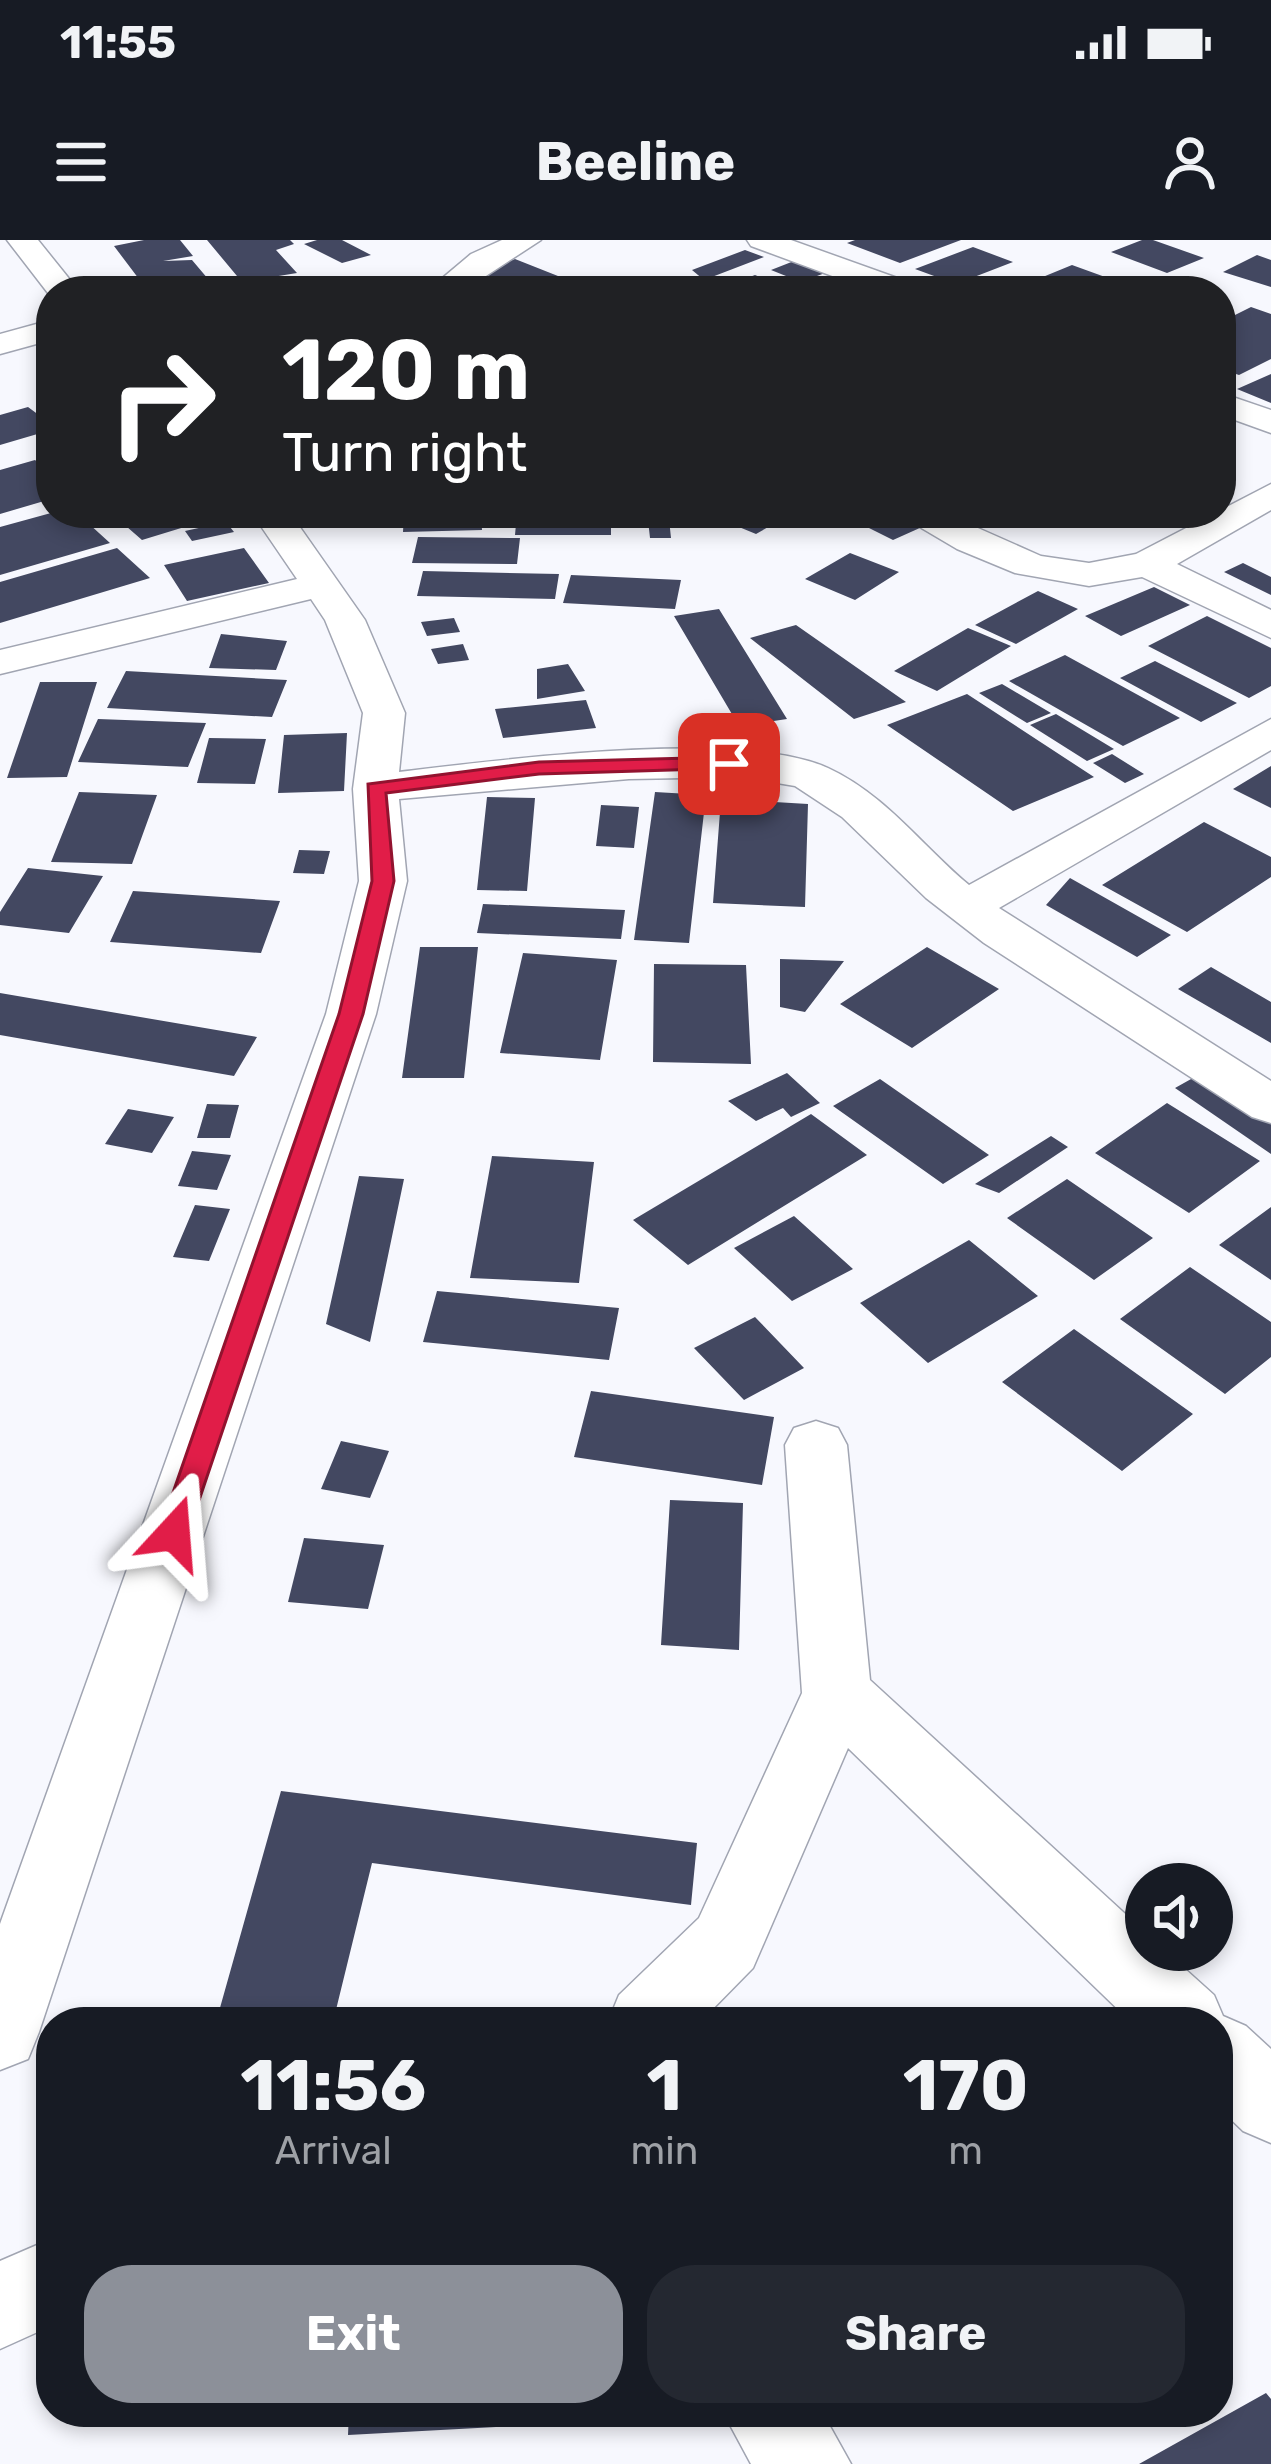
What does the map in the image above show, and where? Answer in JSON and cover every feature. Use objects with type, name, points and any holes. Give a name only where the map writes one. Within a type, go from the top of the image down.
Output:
[{"type":"street","points":[[22,240],[52,276]]},
{"type":"street","points":[[462,276],[526,240]]},
{"type":"street","points":[[762,240],[862,276]]},
{"type":"street","points":[[0,344],[36,334]]},
{"type":"street","points":[[1236,409],[1271,422]]},
{"type":"street","points":[[1236,514],[1271,495]]},
{"type":"street","points":[[0,2032],[351,1014],[383,881],[375,789],[383,712],[345,620],[281,528]]},
{"type":"street","points":[[944,528],[995,554],[1078,575],[1146,564],[1211,528]]},
{"type":"street","points":[[1146,564],[1271,626]]},
{"type":"street","points":[[0,662],[320,585]]},
{"type":"street","points":[[967,907],[1271,732]]},
{"type":"street","points":[[375,789],[539,768],[729,764],[784,768],[818,779],[847,799],[914,865],[967,907],[1271,1105]]},
{"type":"street","points":[[662,2007],[726,1943],[838,1693],[816,1445]]},
{"type":"street","points":[[838,1693],[1170,2007]]},
{"type":"street","points":[[1233,2067],[1271,2103]]},
{"type":"street","points":[[0,2306],[36,2288]]},
{"type":"street","points":[[778,2427],[806,2464]]},
{"type":"building","points":[[180,240],[193,256],[163,261],[192,260],[206,276],[137,276],[114,246]]},
{"type":"building","points":[[207,240],[290,240],[294,244],[276,250],[297,273],[237,276]]},
{"type":"building","points":[[342,240],[371,255],[342,263],[304,244]]},
{"type":"building","points":[[961,240],[900,263],[847,243]]},
{"type":"building","points":[[1142,240],[1204,258],[1167,273],[1111,252]]},
{"type":"building","points":[[973,247],[1013,262],[977,276],[934,276],[915,269]]},
{"type":"building","points":[[745,250],[764,257],[714,276],[699,276],[692,270]]},
{"type":"building","points":[[1257,255],[1271,260],[1271,287],[1236,276],[1223,272]]},
{"type":"building","points":[[515,259],[558,276],[470,276]]},
{"type":"building","points":[[794,261],[825,273],[786,276],[771,270]]},
{"type":"building","points":[[1072,265],[1102,276],[1045,276]]},
{"type":"building","points":[[1251,307],[1271,314],[1271,359],[1239,375],[1236,374],[1236,314]]},
{"type":"building","points":[[1271,374],[1271,403],[1237,389]]},
{"type":"building","points":[[28,407],[36,413],[36,434],[0,445],[0,415]]},
{"type":"building","points":[[36,461],[36,503],[0,514],[0,470]]},
{"type":"building","points":[[36,517],[36,528],[94,528],[110,543],[0,575],[0,527]]},
{"type":"building","points":[[128,528],[181,528],[142,540]]},
{"type":"building","points":[[231,528],[234,532],[192,541],[185,531]]},
{"type":"building","points":[[403,528],[482,530],[403,532]]},
{"type":"building","points":[[516,528],[611,528],[611,535],[515,535]]},
{"type":"building","points":[[649,528],[670,528],[671,538],[650,538]]},
{"type":"building","points":[[869,528],[920,528],[893,540]]},
{"type":"building","points":[[418,537],[520,538],[517,564],[412,563]]},
{"type":"building","points":[[117,548],[150,578],[0,623],[0,582]]},
{"type":"building","points":[[244,548],[269,583],[187,601],[164,565]]},
{"type":"building","points":[[850,553],[899,572],[855,600],[805,579]]},
{"type":"building","points":[[1243,563],[1271,577],[1271,595],[1224,572]]},
{"type":"building","points":[[423,571],[559,574],[555,599],[417,596]]},
{"type":"building","points":[[571,575],[681,580],[675,609],[563,603]]},
{"type":"building","points":[[1154,587],[1190,605],[1121,636],[1085,616]]},
{"type":"building","points":[[1038,591],[1078,609],[1016,644],[975,625]]},
{"type":"building","points":[[719,609],[787,719],[739,726],[674,616]]},
{"type":"building","points":[[1207,616],[1271,648],[1271,686],[1249,698],[1148,646]]},
{"type":"building","points":[[454,618],[460,632],[427,636],[421,622]]},
{"type":"building","points":[[796,625],[906,702],[854,719],[750,638]]},
{"type":"building","points":[[968,628],[1011,646],[937,691],[894,671]]},
{"type":"building","points":[[221,634],[287,641],[276,670],[209,668]]},
{"type":"building","points":[[463,644],[469,660],[438,664],[431,649]]},
{"type":"building","points":[[1065,655],[1180,718],[1123,746],[1009,681]]},
{"type":"building","points":[[1155,661],[1237,703],[1201,722],[1120,678]]},
{"type":"building","points":[[568,664],[585,691],[537,699],[537,669]]},
{"type":"building","points":[[126,671],[287,680],[272,717],[107,708]]},
{"type":"building","points":[[40,682],[97,682],[67,777],[7,778]]},
{"type":"building","points":[[1002,684],[1051,713],[1027,723],[979,693]]},
{"type":"building","points":[[967,694],[1094,777],[1013,811],[887,725]]},
{"type":"building","points":[[586,700],[596,728],[503,738],[495,709]]},
{"type":"building","points":[[1056,714],[1114,749],[1087,761],[1030,725]]},
{"type":"building","points":[[98,719],[206,723],[188,767],[78,762]]},
{"type":"building","points":[[347,733],[344,791],[278,793],[284,735]]},
{"type":"building","points":[[209,738],[266,739],[255,784],[197,783]]},
{"type":"building","points":[[1112,754],[1144,774],[1125,783],[1093,763]]},
{"type":"building","points":[[1271,766],[1271,808],[1233,789]]},
{"type":"building","points":[[79,792],[157,795],[132,864],[51,862]]},
{"type":"building","points":[[655,792],[706,795],[689,943],[634,940]]},
{"type":"building","points":[[487,797],[535,798],[527,891],[477,890]]},
{"type":"building","points":[[721,799],[808,804],[805,907],[713,903]]},
{"type":"building","points":[[601,805],[639,807],[634,848],[596,846]]},
{"type":"building","points":[[1204,822],[1271,857],[1271,877],[1187,932],[1102,885]]},
{"type":"building","points":[[299,850],[330,851],[324,874],[293,873]]},
{"type":"building","points":[[28,868],[103,876],[69,933],[0,925],[0,912]]},
{"type":"building","points":[[1070,878],[1171,935],[1137,957],[1046,905]]},
{"type":"building","points":[[133,891],[280,901],[261,953],[110,942]]},
{"type":"building","points":[[483,904],[625,910],[621,939],[477,933]]},
{"type":"building","points":[[420,947],[478,947],[464,1078],[402,1078]]},
{"type":"building","points":[[927,947],[999,989],[912,1048],[840,1004]]},
{"type":"building","points":[[523,953],[617,960],[600,1060],[500,1053]]},
{"type":"building","points":[[780,959],[844,961],[805,1012],[780,1007]]},
{"type":"building","points":[[654,964],[746,965],[751,1064],[653,1062]]},
{"type":"building","points":[[1211,967],[1271,1002],[1271,1043],[1178,989]]},
{"type":"building","points":[[0,993],[257,1037],[234,1076],[0,1035]]},
{"type":"building","points":[[1209,1069],[1271,1110],[1271,1154],[1175,1088]]},
{"type":"building","points":[[787,1073],[820,1103],[791,1117],[783,1108],[756,1121],[728,1101]]},
{"type":"building","points":[[880,1079],[989,1155],[943,1184],[833,1106]]},
{"type":"building","points":[[1167,1103],[1260,1161],[1189,1213],[1095,1153]]},
{"type":"building","points":[[207,1104],[239,1105],[230,1138],[197,1138]]},
{"type":"building","points":[[128,1109],[174,1117],[152,1153],[105,1144]]},
{"type":"building","points":[[811,1114],[867,1155],[688,1265],[633,1220]]},
{"type":"building","points":[[1051,1136],[1068,1147],[999,1193],[975,1184]]},
{"type":"building","points":[[192,1151],[231,1155],[217,1190],[178,1186]]},
{"type":"building","points":[[492,1156],[594,1162],[579,1283],[470,1278]]},
{"type":"building","points":[[359,1176],[404,1179],[370,1342],[326,1324]]},
{"type":"building","points":[[1067,1179],[1153,1238],[1094,1280],[1007,1218]]},
{"type":"building","points":[[195,1205],[230,1209],[209,1261],[173,1257]]},
{"type":"building","points":[[1271,1207],[1271,1280],[1219,1245]]},
{"type":"building","points":[[794,1216],[853,1269],[792,1301],[734,1248]]},
{"type":"building","points":[[969,1240],[1038,1296],[928,1363],[860,1303]]},
{"type":"building","points":[[1190,1267],[1271,1322],[1271,1357],[1225,1394],[1120,1319]]},
{"type":"building","points":[[437,1291],[619,1308],[609,1360],[423,1342]]},
{"type":"building","points":[[755,1317],[804,1368],[744,1400],[694,1348]]},
{"type":"building","points":[[1074,1329],[1193,1414],[1122,1471],[1002,1382]]},
{"type":"building","points":[[591,1391],[774,1417],[762,1485],[574,1457]]},
{"type":"building","points":[[341,1441],[389,1451],[370,1498],[321,1489]]},
{"type":"building","points":[[670,1500],[743,1503],[739,1650],[661,1645]]},
{"type":"building","points":[[304,1538],[384,1545],[368,1609],[288,1602]]},
{"type":"building","points":[[281,1791],[697,1843],[691,1905],[372,1863],[337,2007],[220,2007]]},
{"type":"building","points":[[1266,2393],[1271,2399],[1271,2464],[1139,2464],[1205,2427],[1233,2427],[1233,2411]]},
{"type":"building","points":[[348,2427],[496,2427],[348,2435]]},
{"type":"route","points":[[174,1533],[351,1014],[383,881],[375,789],[539,768],[729,764]]}]
